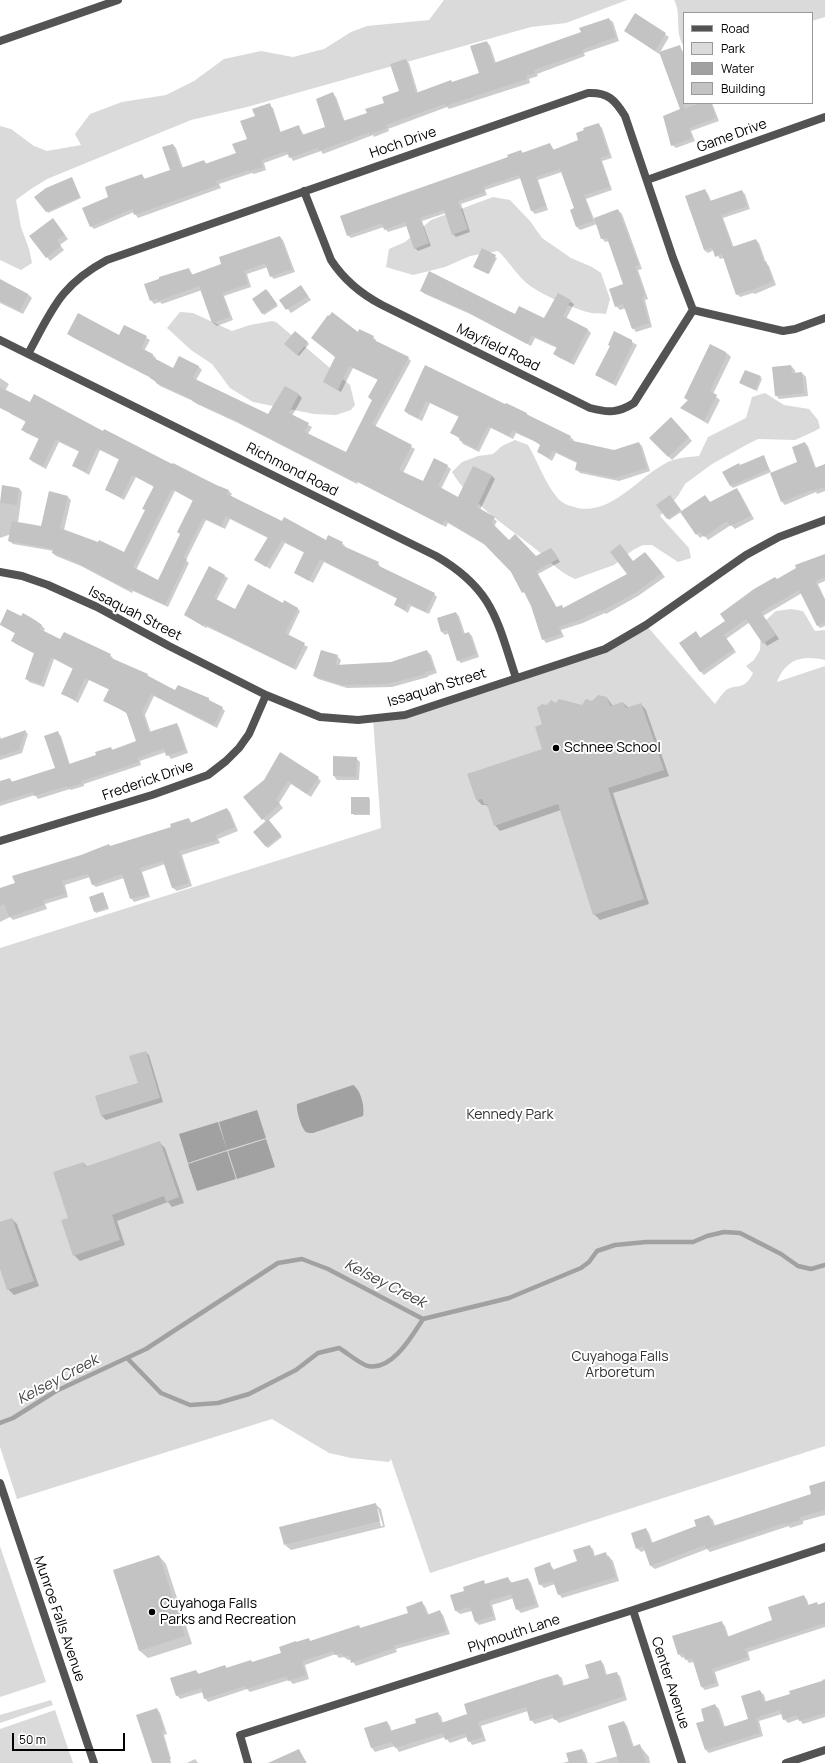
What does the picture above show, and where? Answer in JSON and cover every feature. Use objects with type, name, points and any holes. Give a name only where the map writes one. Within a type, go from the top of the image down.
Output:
[{"type":"street","points":[[0,41],[118,0]]},
{"type":"street","name":"Hoch Drive","points":[[28,354],[58,299],[86,272],[118,255],[588,93],[597,93],[608,96],[618,104],[625,116],[693,310]]},
{"type":"street","name":"Game Drive","points":[[647,180],[825,117]]},
{"type":"street","name":"Mayfield Road","points":[[304,191],[331,260],[337,270],[356,289],[382,305],[586,407],[600,411],[613,412],[622,410],[634,403],[693,310]]},
{"type":"street","points":[[693,310],[783,331],[795,329],[825,318]]},
{"type":"street","name":"Richmond Road","points":[[0,340],[436,556],[461,571],[477,587],[491,607],[516,678]]},
{"type":"street","name":"Issaquah Street","points":[[0,572],[22,576],[48,585],[98,607],[169,646],[266,695],[320,717],[358,720],[405,714],[572,661],[605,649],[646,625],[746,555],[779,537],[825,520]]},
{"type":"street","name":"Frederick Drive","points":[[0,841],[152,795],[208,775],[239,748],[249,734],[266,695]]},
{"type":"street","name":"Munroe Falls Avenue","points":[[0,1483],[94,1763]]},
{"type":"street","name":"Plymouth Lane","points":[[248,1763],[240,1735],[825,1548]]},
{"type":"street","name":"Center Avenue","points":[[633,1610],[682,1763]]},
{"type":"street","points":[[786,1763],[825,1750]]},
{"type":"green space","points":[[444,0],[627,0],[566,23],[531,27],[247,107],[191,120],[47,179],[16,200],[21,227],[29,249],[32,263],[21,270],[0,260],[0,126],[11,129],[34,146],[47,151],[81,145],[75,134],[90,114],[122,102],[166,95],[194,81],[224,59],[261,51],[293,57],[324,49],[351,32],[367,26],[429,20]]},
{"type":"green space","points":[[674,0],[825,0],[825,17],[813,21],[813,12],[683,12],[683,44],[679,35],[678,11]]},
{"type":"green space","points":[[493,197],[510,200],[530,221],[542,238],[571,258],[592,267],[601,273],[610,299],[606,314],[592,313],[581,310],[534,289],[498,251],[470,256],[445,267],[413,275],[386,267],[389,249],[405,242],[431,220]]},
{"type":"green space","points":[[180,312],[193,313],[232,331],[250,325],[272,321],[276,322],[350,385],[355,405],[351,410],[336,415],[314,414],[253,402],[230,388],[212,364],[191,350],[167,328]]},
{"type":"green space","points":[[765,393],[784,405],[809,409],[818,420],[820,428],[795,440],[758,439],[712,464],[685,484],[678,496],[660,516],[689,548],[691,558],[678,562],[652,545],[643,545],[633,550],[614,565],[575,579],[558,568],[488,512],[468,494],[452,472],[462,462],[478,456],[493,454],[502,446],[515,440],[528,445],[557,498],[565,504],[585,509],[597,507],[610,503],[655,470],[670,461],[686,457],[699,456],[708,437],[746,418],[752,397]]},
{"type":"green space","name":"Kennedy Park","points":[[791,609],[803,611],[815,631],[825,630],[825,660],[809,658],[796,660],[785,668],[777,682],[825,666],[825,1446],[430,1573],[391,1459],[389,1462],[351,1458],[329,1453],[272,1419],[17,1499],[0,1447],[0,948],[381,828],[373,719],[405,714],[572,661],[646,625],[715,704],[725,691],[729,688],[743,685],[753,673],[746,666],[754,660],[760,650],[761,632],[766,620],[776,611]]},
{"type":"green space","points":[[0,1546],[46,1682],[0,1697]]},
{"type":"green space","points":[[51,1700],[53,1705],[0,1723],[0,1715]]},
{"type":"green space","points":[[55,1710],[73,1763],[0,1763],[0,1729]]},
{"type":"water","points":[[353,1085],[356,1087],[362,1099],[363,1116],[313,1133],[306,1132],[304,1130],[299,1118],[297,1104]]},
{"type":"water","points":[[257,1110],[266,1138],[227,1150],[219,1122]]},
{"type":"water","points":[[218,1122],[227,1150],[188,1163],[179,1134]]},
{"type":"water","points":[[266,1139],[275,1167],[237,1179],[228,1151]]},
{"type":"water","points":[[227,1151],[236,1179],[197,1191],[188,1164]]},
{"type":"building","points":[[635,13],[666,33],[655,51],[624,31]]},
{"type":"building","points":[[609,18],[616,37],[582,50],[583,53],[534,70],[535,73],[526,76],[527,79],[445,106],[444,104],[386,125],[387,128],[370,134],[370,132],[319,151],[318,148],[289,158],[287,151],[261,160],[263,167],[216,181],[218,185],[134,215],[132,209],[90,227],[82,208],[108,197],[105,187],[142,174],[144,179],[170,170],[162,147],[173,144],[181,168],[204,160],[205,164],[236,153],[232,144],[247,139],[240,121],[255,116],[252,109],[270,103],[280,132],[299,125],[302,135],[325,127],[316,99],[333,92],[343,121],[367,113],[365,109],[384,103],[382,97],[399,91],[390,64],[406,59],[416,93],[451,80],[452,82],[479,73],[470,46],[487,41],[494,63],[581,32],[579,28]]},
{"type":"building","points":[[680,45],[683,55],[684,109],[698,104],[711,104],[716,118],[689,128],[692,138],[671,146],[663,116],[680,109],[659,52]]},
{"type":"building","points":[[599,123],[609,155],[600,158],[610,187],[584,195],[593,221],[576,227],[570,210],[574,208],[560,169],[536,177],[546,206],[531,211],[519,175],[483,187],[485,192],[458,201],[468,229],[452,235],[444,210],[420,218],[429,243],[414,249],[405,222],[384,230],[382,223],[347,236],[340,216],[508,157],[507,155],[521,150],[522,153],[550,143],[553,150],[578,140],[576,133],[584,130],[583,128]]},
{"type":"building","points":[[72,177],[80,197],[46,212],[34,197],[46,188]]},
{"type":"building","points":[[705,189],[710,201],[742,190],[747,206],[721,215],[732,247],[756,239],[764,262],[766,261],[773,281],[750,291],[736,295],[722,254],[715,257],[712,247],[704,250],[685,196]]},
{"type":"building","points":[[618,209],[639,265],[635,266],[645,295],[642,297],[649,323],[632,329],[623,304],[615,307],[609,289],[623,284],[607,238],[601,239],[594,218]]},
{"type":"building","points":[[53,218],[65,235],[57,240],[61,246],[46,258],[29,236]]},
{"type":"building","points":[[280,236],[292,269],[270,277],[265,263],[244,271],[248,284],[222,293],[230,317],[212,323],[199,286],[158,301],[157,298],[150,301],[144,284],[159,279],[159,277],[189,268],[191,275],[221,264],[219,257]]},
{"type":"building","points":[[482,248],[496,255],[488,274],[473,267]]},
{"type":"building","points":[[429,271],[515,314],[519,306],[544,318],[558,293],[571,300],[563,316],[588,329],[571,363],[553,354],[557,347],[532,335],[527,344],[466,311],[420,291]]},
{"type":"building","points":[[0,279],[28,294],[20,311],[0,301]]},
{"type":"building","points":[[301,285],[308,296],[286,310],[279,300]]},
{"type":"building","points":[[266,289],[277,304],[262,314],[252,299]]},
{"type":"building","points":[[332,312],[358,332],[359,329],[374,336],[372,339],[409,357],[372,424],[412,445],[399,470],[423,481],[434,458],[448,465],[438,486],[458,497],[473,466],[492,475],[477,507],[495,517],[492,523],[509,540],[515,534],[536,556],[551,548],[558,559],[536,571],[556,607],[562,605],[563,608],[627,574],[610,552],[620,544],[633,561],[645,552],[662,573],[635,593],[602,611],[601,610],[559,627],[561,634],[542,640],[531,606],[524,592],[522,593],[511,572],[483,543],[445,520],[442,525],[234,420],[156,383],[157,382],[150,377],[67,334],[78,313],[119,335],[124,325],[147,336],[141,348],[153,354],[152,357],[173,368],[179,356],[199,366],[193,378],[268,414],[285,386],[299,394],[289,413],[309,423],[305,432],[346,452],[372,400],[368,397],[378,379],[349,366],[338,390],[323,382],[335,357],[311,338],[328,315],[329,316]]},
{"type":"building","points":[[295,331],[308,342],[297,355],[284,344]]},
{"type":"building","points":[[614,331],[632,340],[632,345],[613,384],[595,375],[610,346],[608,345]]},
{"type":"building","points":[[710,344],[726,352],[726,357],[710,391],[717,395],[704,421],[680,408],[688,400],[684,398]]},
{"type":"building","points":[[425,365],[505,404],[506,403],[527,413],[526,414],[571,436],[569,440],[614,450],[639,442],[647,468],[615,478],[575,470],[577,462],[553,450],[549,458],[537,452],[540,445],[533,440],[512,430],[509,436],[488,426],[476,449],[459,440],[460,438],[450,433],[459,416],[426,401],[418,418],[404,411]]},
{"type":"building","points":[[791,365],[792,373],[802,372],[804,393],[775,396],[772,367]]},
{"type":"building","points":[[745,370],[761,376],[755,390],[739,383]]},
{"type":"building","points":[[0,387],[30,402],[34,394],[103,431],[104,429],[172,464],[173,463],[229,490],[227,494],[282,521],[284,517],[326,540],[328,535],[343,542],[341,545],[379,562],[377,565],[435,593],[425,612],[408,603],[405,610],[394,605],[397,598],[320,559],[309,581],[294,573],[304,552],[282,540],[266,567],[254,560],[268,537],[226,516],[221,526],[203,518],[183,558],[187,559],[165,605],[129,588],[129,590],[77,563],[52,553],[53,549],[8,541],[12,521],[41,526],[49,491],[68,496],[60,528],[98,542],[99,540],[124,552],[145,510],[142,509],[154,486],[132,475],[121,498],[105,490],[119,459],[97,448],[86,472],[72,466],[79,451],[56,439],[43,466],[29,459],[39,438],[21,430],[26,421],[0,408]],"holes":[[[172,489],[193,500],[177,532],[180,534],[158,580],[133,567]]]},
{"type":"building","points":[[671,417],[689,437],[668,457],[649,438]]},
{"type":"building","points":[[805,442],[815,468],[825,464],[825,487],[812,490],[781,502],[770,473],[797,462],[792,447]]},
{"type":"building","points":[[764,455],[769,469],[730,486],[722,472],[739,463],[740,465]]},
{"type":"building","points":[[2,485],[19,488],[17,505],[0,503]]},
{"type":"building","points":[[737,488],[751,516],[730,526],[727,521],[704,537],[700,532],[696,535],[680,512],[705,495],[710,502]]},
{"type":"building","points":[[670,495],[681,510],[667,519],[656,505]]},
{"type":"building","points":[[825,554],[825,577],[815,581],[825,601],[825,622],[817,626],[799,590],[761,612],[776,635],[763,644],[746,619],[724,635],[734,649],[700,672],[679,643],[696,631],[700,638],[725,621],[720,614],[754,589],[775,577],[777,579],[796,568],[795,565]]},
{"type":"building","points":[[209,566],[225,575],[214,598],[235,609],[248,584],[283,603],[284,600],[298,608],[285,633],[305,643],[293,668],[204,624],[203,626],[184,615]]},
{"type":"building","points":[[7,609],[21,616],[23,613],[42,625],[40,629],[60,639],[64,632],[111,654],[109,657],[148,674],[147,676],[175,690],[178,685],[209,698],[209,700],[223,707],[214,725],[151,694],[142,712],[149,732],[177,723],[185,750],[166,756],[164,748],[137,758],[139,762],[81,781],[82,783],[67,788],[67,786],[34,796],[33,792],[0,802],[0,781],[10,778],[11,782],[55,768],[44,736],[58,731],[69,764],[96,755],[95,752],[111,747],[112,750],[136,741],[126,712],[103,701],[109,689],[85,678],[75,700],[61,694],[73,668],[51,657],[41,684],[25,679],[34,653],[11,641],[15,633],[0,625]]},
{"type":"building","points":[[456,612],[463,634],[469,632],[476,654],[457,661],[447,630],[441,632],[437,618]]},
{"type":"building","points":[[321,650],[338,655],[335,665],[391,662],[427,650],[434,670],[425,672],[425,674],[388,684],[342,685],[313,676]]},
{"type":"building","name":"Schnee School","points":[[598,695],[607,697],[610,706],[623,702],[626,708],[641,703],[664,770],[608,788],[644,899],[593,915],[558,804],[494,826],[487,804],[484,804],[482,799],[476,800],[467,774],[542,749],[535,727],[542,724],[537,708],[542,704],[547,705],[551,700],[556,703],[559,699],[582,705],[586,699],[592,701]]},
{"type":"building","points":[[26,730],[19,750],[0,756],[0,739]]},
{"type":"building","points":[[280,752],[319,777],[307,794],[288,781],[276,799],[280,804],[262,820],[243,797],[264,780]]},
{"type":"building","points":[[333,756],[357,757],[356,777],[333,776]]},
{"type":"building","points":[[351,797],[369,797],[369,814],[351,814]]},
{"type":"building","points":[[227,808],[235,827],[215,835],[217,840],[179,851],[189,883],[172,888],[163,861],[140,868],[148,894],[130,899],[122,874],[92,885],[88,874],[62,881],[66,894],[43,900],[44,905],[9,917],[4,904],[0,906],[0,888],[15,883],[12,876],[81,855],[109,844],[110,846],[171,827],[170,824],[189,818],[190,823]]},
{"type":"building","points":[[268,819],[281,835],[266,847],[253,832]]},
{"type":"building","points":[[103,892],[108,907],[94,912],[89,897]]},
{"type":"building","points":[[146,1051],[160,1098],[101,1116],[95,1096],[138,1083],[129,1056]]},
{"type":"building","points":[[160,1141],[179,1197],[166,1202],[164,1196],[112,1215],[120,1240],[73,1256],[61,1220],[68,1218],[53,1172],[84,1162],[85,1167]]},
{"type":"building","points":[[12,1218],[34,1281],[7,1290],[0,1269],[0,1222]]},
{"type":"building","points":[[825,1481],[825,1510],[800,1517],[800,1520],[786,1525],[785,1523],[706,1549],[705,1545],[650,1566],[643,1546],[636,1549],[631,1533],[646,1528],[651,1543],[696,1526],[694,1520],[709,1515],[713,1526],[811,1494],[809,1486]]},
{"type":"building","points":[[376,1503],[380,1521],[284,1545],[279,1527]]},
{"type":"building","points":[[590,1545],[594,1556],[606,1552],[607,1557],[609,1556],[616,1577],[558,1595],[553,1581],[539,1585],[534,1568],[550,1562],[552,1570],[577,1561],[573,1550]]},
{"type":"building","name":"Cuyahoga Falls Parks and Recreation","points":[[159,1555],[185,1636],[139,1651],[113,1570]]},
{"type":"building","points":[[508,1577],[510,1583],[528,1578],[536,1604],[516,1610],[511,1594],[489,1601],[493,1616],[475,1622],[470,1607],[455,1611],[450,1595],[464,1591],[463,1587],[484,1580],[485,1584]]},
{"type":"building","points":[[804,1595],[808,1605],[817,1602],[818,1605],[825,1602],[825,1623],[745,1649],[748,1657],[712,1669],[716,1683],[701,1687],[692,1658],[685,1660],[683,1653],[678,1655],[672,1636],[722,1621],[727,1637],[772,1620],[768,1607]]},
{"type":"building","points":[[422,1601],[427,1615],[440,1610],[447,1631],[393,1646],[394,1648],[351,1663],[349,1655],[343,1657],[342,1653],[335,1655],[333,1651],[302,1661],[306,1675],[288,1681],[287,1676],[246,1689],[245,1686],[204,1699],[201,1688],[176,1696],[170,1678],[196,1670],[198,1674],[225,1665],[226,1668],[251,1660],[252,1662],[281,1653],[279,1647],[296,1641],[309,1638],[310,1641],[359,1625],[360,1628],[408,1613],[406,1607]]},
{"type":"building","points":[[601,1660],[605,1675],[617,1672],[624,1696],[554,1720],[552,1714],[530,1721],[526,1707],[478,1722],[483,1737],[468,1742],[465,1733],[445,1740],[443,1733],[395,1748],[392,1742],[371,1748],[364,1728],[387,1721],[390,1731],[416,1723],[415,1719],[438,1712],[441,1723],[467,1714],[464,1704],[541,1679],[558,1674],[562,1686],[589,1678],[585,1665]]},
{"type":"building","points":[[825,1680],[825,1713],[799,1721],[797,1715],[783,1720],[780,1710],[756,1718],[760,1733],[705,1750],[696,1723],[704,1721],[701,1709],[715,1704],[723,1727],[748,1719],[741,1696],[760,1690],[764,1702],[790,1694],[789,1691]]},
{"type":"building","points":[[157,1708],[164,1730],[161,1731],[171,1763],[152,1763],[136,1715]]},
{"type":"building","points":[[624,1721],[632,1747],[640,1744],[646,1763],[619,1763],[608,1726]]},
{"type":"building","points":[[299,1749],[306,1763],[268,1763]]},
{"type":"building","points":[[582,1749],[586,1763],[569,1763],[566,1753]]},
{"type":"waterway","name":"Kelsey Creek","points":[[0,1423],[13,1418],[56,1391],[146,1349],[278,1263],[302,1259],[328,1269],[423,1319],[509,1298],[581,1268],[589,1262],[597,1251],[615,1245],[646,1242],[693,1242],[707,1236],[724,1232],[740,1233],[781,1254],[798,1266],[811,1269],[825,1265]]},
{"type":"waterway","points":[[127,1358],[161,1393],[190,1405],[218,1403],[249,1394],[296,1370],[318,1353],[339,1348],[368,1366],[377,1366],[385,1363],[393,1358],[407,1343],[423,1319]]},
{"type":"place","name":"Schnee School","points":[[556,748]]},
{"type":"place","name":"Cuyahoga Falls Parks and Recreation","points":[[152,1612]]},
{"type":"park label","name":"Cuyahoga Falls Arboretum","points":[[620,1366]]}]
